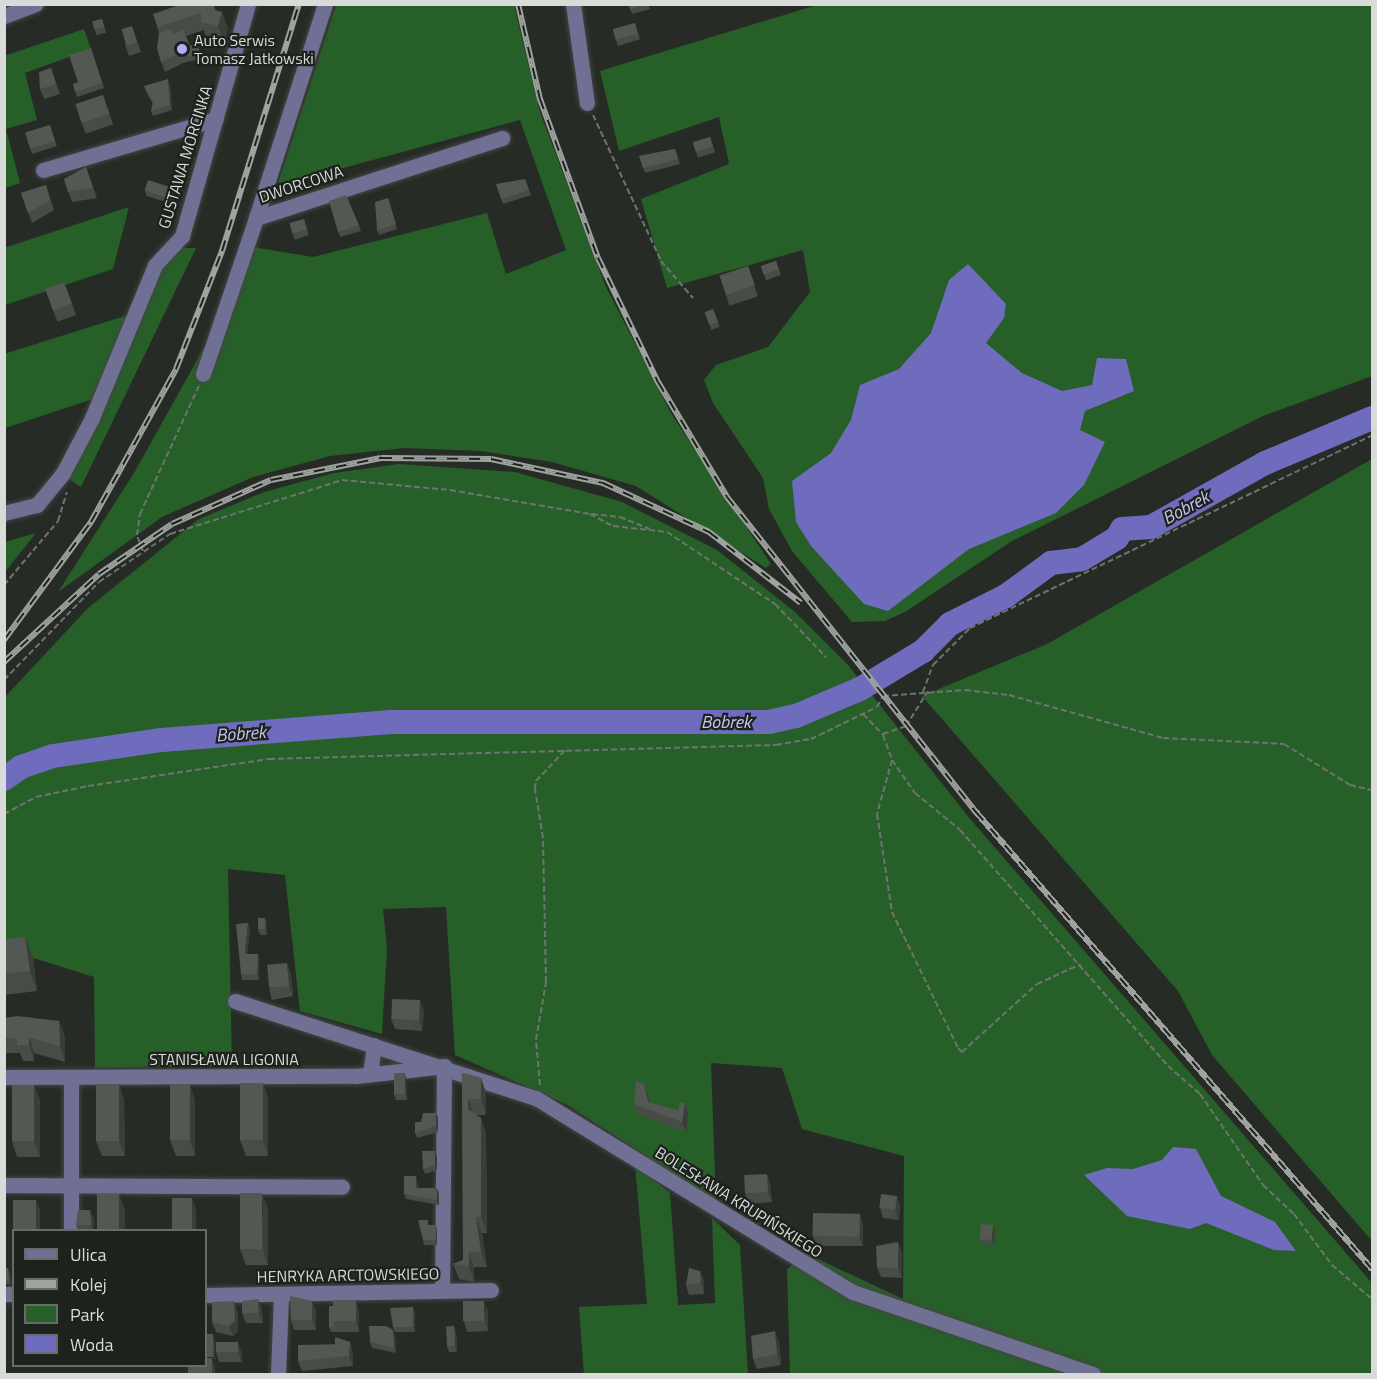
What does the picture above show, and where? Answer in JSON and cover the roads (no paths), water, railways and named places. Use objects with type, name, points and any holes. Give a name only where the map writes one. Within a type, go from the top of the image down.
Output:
[{"type":"street","points":[[4,16],[36,4]]},
{"type":"street","name":"GUSTAWA MORCINKA","points":[[4,513],[38,506],[63,473],[92,418],[155,265],[182,236],[248,4]]},
{"type":"street","name":"DWORCOWA","points":[[256,218],[325,4]]},
{"type":"street","points":[[573,4],[587,103]]},
{"type":"street","points":[[43,170],[216,119]]},
{"type":"street","name":"DWORCOWA","points":[[256,218],[502,138]]},
{"type":"street","points":[[203,374],[256,218]]},
{"type":"street","name":"BOLESŁAWA KRUPIŃSKIEGO","points":[[235,1001],[444,1066],[536,1098],[853,1293],[1094,1374]]},
{"type":"street","points":[[370,1074],[374,1045]]},
{"type":"street","points":[[442,1291],[444,1066]]},
{"type":"street","name":"STANISŁAWA LIGONIA","points":[[4,1077],[370,1074],[444,1066]]},
{"type":"street","points":[[71,1078],[71,1229]]},
{"type":"street","points":[[4,1185],[342,1186]]},
{"type":"street","name":"HENRYKA ARCTOWSKIEGO","points":[[207,1295],[491,1290]]},
{"type":"street","points":[[278,1374],[280,1295]]},
{"type":"water","points":[[968,264],[1006,304],[1004,318],[986,343],[1022,373],[1062,391],[1092,385],[1097,358],[1126,359],[1134,391],[1085,411],[1080,430],[1105,442],[1084,485],[1056,513],[969,549],[888,611],[864,604],[811,546],[796,522],[792,481],[831,453],[851,420],[860,385],[899,369],[931,333],[949,280]]},
{"type":"water","points":[[1173,1147],[1196,1149],[1221,1196],[1275,1222],[1296,1251],[1274,1250],[1206,1223],[1190,1229],[1127,1216],[1084,1175],[1107,1168],[1133,1169],[1162,1160]]},
{"type":"waterway","name":"Bobrek","points":[[4,779],[21,767],[53,756],[162,740],[391,722],[769,722],[796,716],[860,689],[923,651],[950,624],[1006,596],[1051,563],[1082,559],[1117,538],[1122,529],[1151,527],[1265,463],[1372,418]]},
{"type":"railway","points":[[4,640],[91,522],[176,369],[222,251],[299,4]]},
{"type":"railway","points":[[518,4],[540,99],[598,258],[658,382],[727,497],[976,812],[1372,1269]]},
{"type":"railway","points":[[4,662],[99,574],[172,524],[271,480],[381,458],[491,459],[603,483],[709,532],[801,603]]},
{"type":"place","name":"Auto Serwis Tomasz Jatkowski","points":[[182,49]]}]
